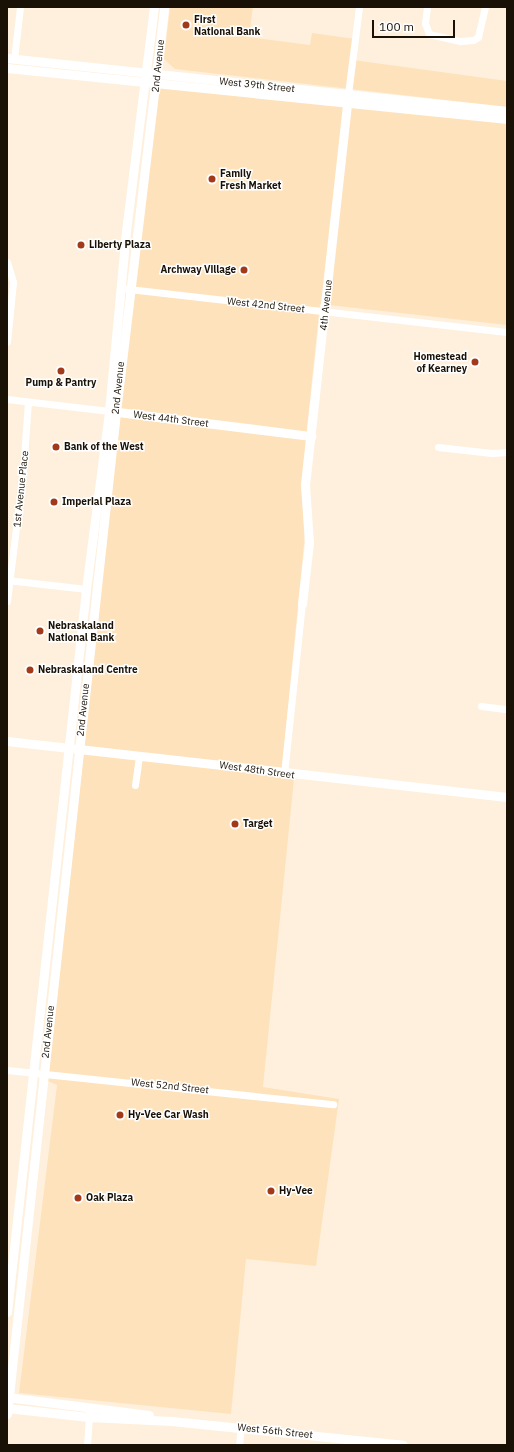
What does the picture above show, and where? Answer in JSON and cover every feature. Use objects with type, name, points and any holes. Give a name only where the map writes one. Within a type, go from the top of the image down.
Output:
[{"type":"main road","name":"2nd Avenue","points":[[7,1410],[44,1072],[75,749],[112,411],[120,288],[154,7]]},
{"type":"main road","name":"2nd Avenue","points":[[7,1312],[34,1071],[75,749],[86,589],[130,289],[156,84],[164,7]]},
{"type":"main road","name":"West 39th Street","points":[[11,58],[157,74],[507,120]]},
{"type":"main road","name":"West 39th Street","points":[[7,68],[156,84],[507,111]]},
{"type":"main road","name":"4th Avenue","points":[[302,604],[309,543],[305,485],[348,99]]},
{"type":"main road","name":"West 44th Street","points":[[112,411],[311,436]]},
{"type":"main road","name":"West 48th Street","points":[[7,741],[270,770],[284,774],[507,797]]},
{"type":"main road","name":"West 56th Street","points":[[8,1397],[89,1406],[150,1415],[172,1421]]},
{"type":"main road","name":"West 56th Street","points":[[7,1410],[241,1427],[403,1445]]},
{"type":"street","points":[[11,58],[20,7]]},
{"type":"street","name":"4th Avenue","points":[[348,99],[359,7]]},
{"type":"street","points":[[427,7],[425,23],[429,34],[460,41],[473,40],[478,37],[485,7]]},
{"type":"street","points":[[7,262],[13,282],[7,342]]},
{"type":"street","name":"West 42nd Street","points":[[120,288],[507,332]]},
{"type":"street","name":"West 44th Street","points":[[7,399],[112,411]]},
{"type":"street","name":"1st Avenue Place","points":[[7,601],[8,580],[17,532],[28,402]]},
{"type":"street","points":[[438,447],[492,453],[507,452]]},
{"type":"street","points":[[8,580],[86,589]]},
{"type":"street","points":[[284,774],[302,604]]},
{"type":"street","points":[[481,706],[507,709]]},
{"type":"street","points":[[135,785],[139,755]]},
{"type":"street","name":"West 52nd Street","points":[[7,1070],[44,1072],[333,1104]]},
{"type":"street","points":[[87,1445],[89,1406]]},
{"type":"street","points":[[239,1445],[241,1427]]},
{"type":"shaded area","points":[[170,7],[253,7],[249,37],[310,45],[312,33],[355,39],[353,60],[507,81],[507,107],[175,69],[164,59]]},
{"type":"shaded area","points":[[156,85],[507,123],[507,325],[320,304],[301,485],[305,534],[281,779],[294,779],[263,1087],[339,1099],[316,1266],[246,1259],[231,1414],[19,1393],[57,1085],[48,1081]]},
{"type":"place","name":"First National Bank","points":[[186,25]]},
{"type":"place","name":"Family Fresh Market","points":[[212,179]]},
{"type":"place","name":"Liberty Plaza","points":[[81,245]]},
{"type":"place","name":"Archway Village","points":[[244,270]]},
{"type":"place","name":"Homestead of Kearney","points":[[475,362]]},
{"type":"place","name":"Pump & Pantry","points":[[61,371]]},
{"type":"place","name":"Bank of the West","points":[[56,447]]},
{"type":"place","name":"Imperial Plaza","points":[[54,502]]},
{"type":"place","name":"Nebraskaland National Bank","points":[[40,631]]},
{"type":"place","name":"Nebraskaland Centre","points":[[30,670]]},
{"type":"place","name":"Target","points":[[235,824]]},
{"type":"place","name":"Hy-Vee Car Wash","points":[[120,1115]]},
{"type":"place","name":"Hy-Vee","points":[[271,1191]]},
{"type":"place","name":"Oak Plaza","points":[[78,1198]]}]
